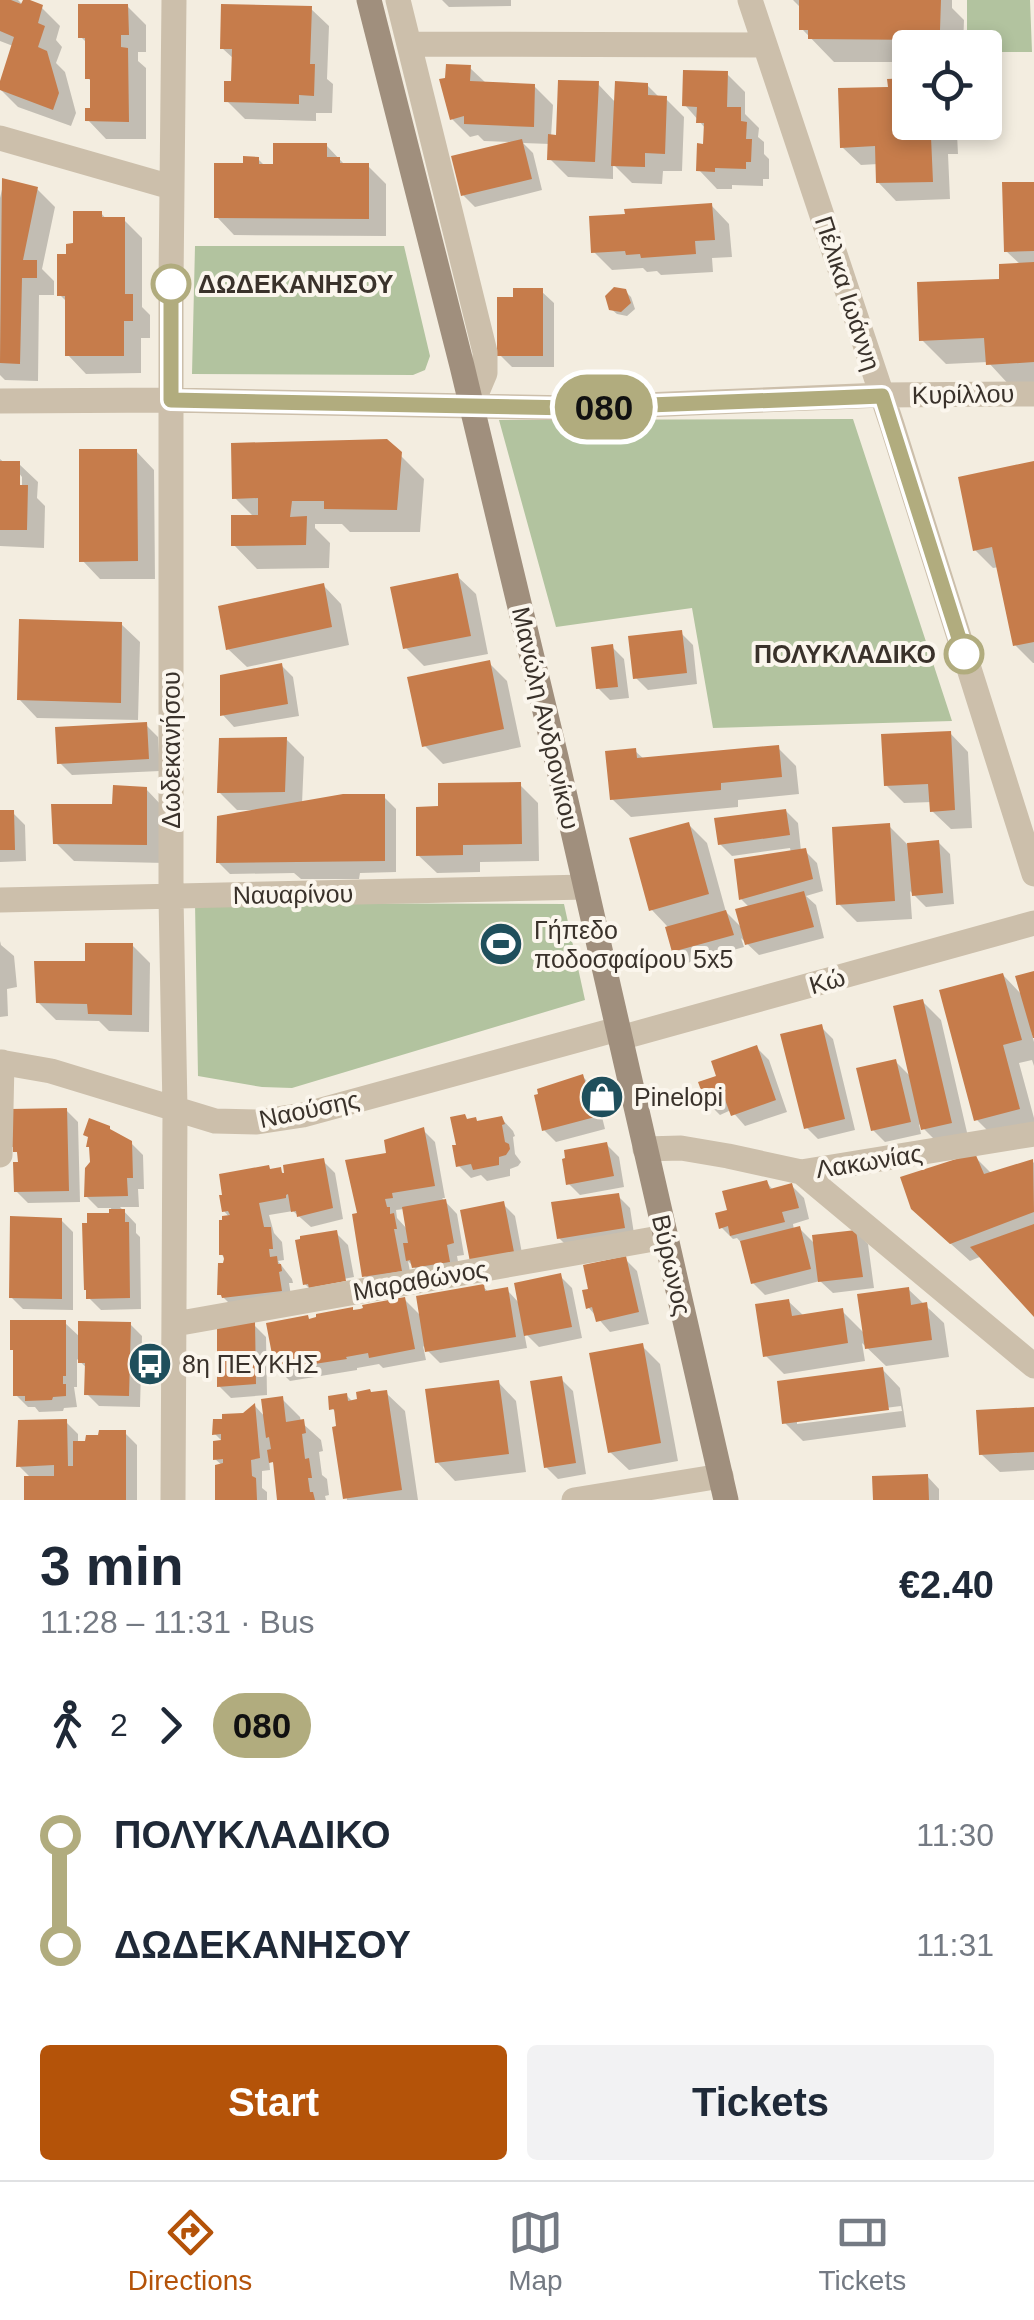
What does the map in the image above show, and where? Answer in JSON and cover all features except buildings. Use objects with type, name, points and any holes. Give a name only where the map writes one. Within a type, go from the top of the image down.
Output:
[{"type":"street","name":"Δωδεκανήσου","points":[[173,1500],[174,0]]},
{"type":"street","name":"Μανώλη Ανδρονίκου","points":[[370,0],[472,406],[619,1034]]},
{"type":"street","name":"Μανώλη Ανδρονίκου","points":[[398,0],[485,352],[485,373],[472,406]]},
{"type":"street","name":"Πέλικα Ιωάννη","points":[[750,0],[882,396],[1034,874]]},
{"type":"street","points":[[409,44],[765,45]]},
{"type":"street","points":[[0,138],[171,187]]},
{"type":"street","name":"Κυρίλλου","points":[[0,401],[171,400],[573,408],[1034,394]]},
{"type":"street","name":"Ναυαρίνου","points":[[0,900],[586,887]]},
{"type":"street","name":"Κώ","points":[[619,1034],[1034,923]]},
{"type":"street","name":"Ναούσης","points":[[1,1062],[52,1072],[214,1121],[257,1122],[304,1115],[619,1034]]},
{"type":"street","name":"Βύρωνος","points":[[619,1034],[723,1488]]},
{"type":"street","points":[[0,1155],[1,1062]]},
{"type":"street","name":"Λακωνίας","points":[[645,1149],[680,1148],[801,1172],[1034,1134]]},
{"type":"street","points":[[801,1172],[1034,1366]]},
{"type":"street","name":"Μαραθώνος","points":[[175,1324],[665,1237]]},
{"type":"street","points":[[574,1500],[723,1488]]},
{"type":"green space","points":[[967,0],[1030,0],[1032,52],[1002,52],[1002,30],[967,30]]},
{"type":"green space","points":[[195,246],[404,246],[430,356],[425,370],[413,375],[192,374]]},
{"type":"green space","points":[[853,419],[952,721],[713,728],[692,608],[556,627],[499,420]]},
{"type":"green space","points":[[195,903],[564,904],[585,1000],[292,1088],[198,1076]]},
{"type":"bus line","name":"080","points":[[171,284],[171,400],[573,408],[882,396],[964,654]]},
{"type":"place","name":"ΔΩΔΕΚΑΝΗΣΟΥ","points":[[171,284]]},
{"type":"place","name":"ΠΟΛΥΚΛΑΔΙΚΟ","points":[[964,654]]},
{"type":"place","name":"Γήπεδο ποδοσφαίρου 5x5","points":[[501,944]]},
{"type":"place","name":"Pinelopi","points":[[602,1097]]},
{"type":"place","name":"8η ΠΕΥΚΗΣ","points":[[150,1364]]}]
